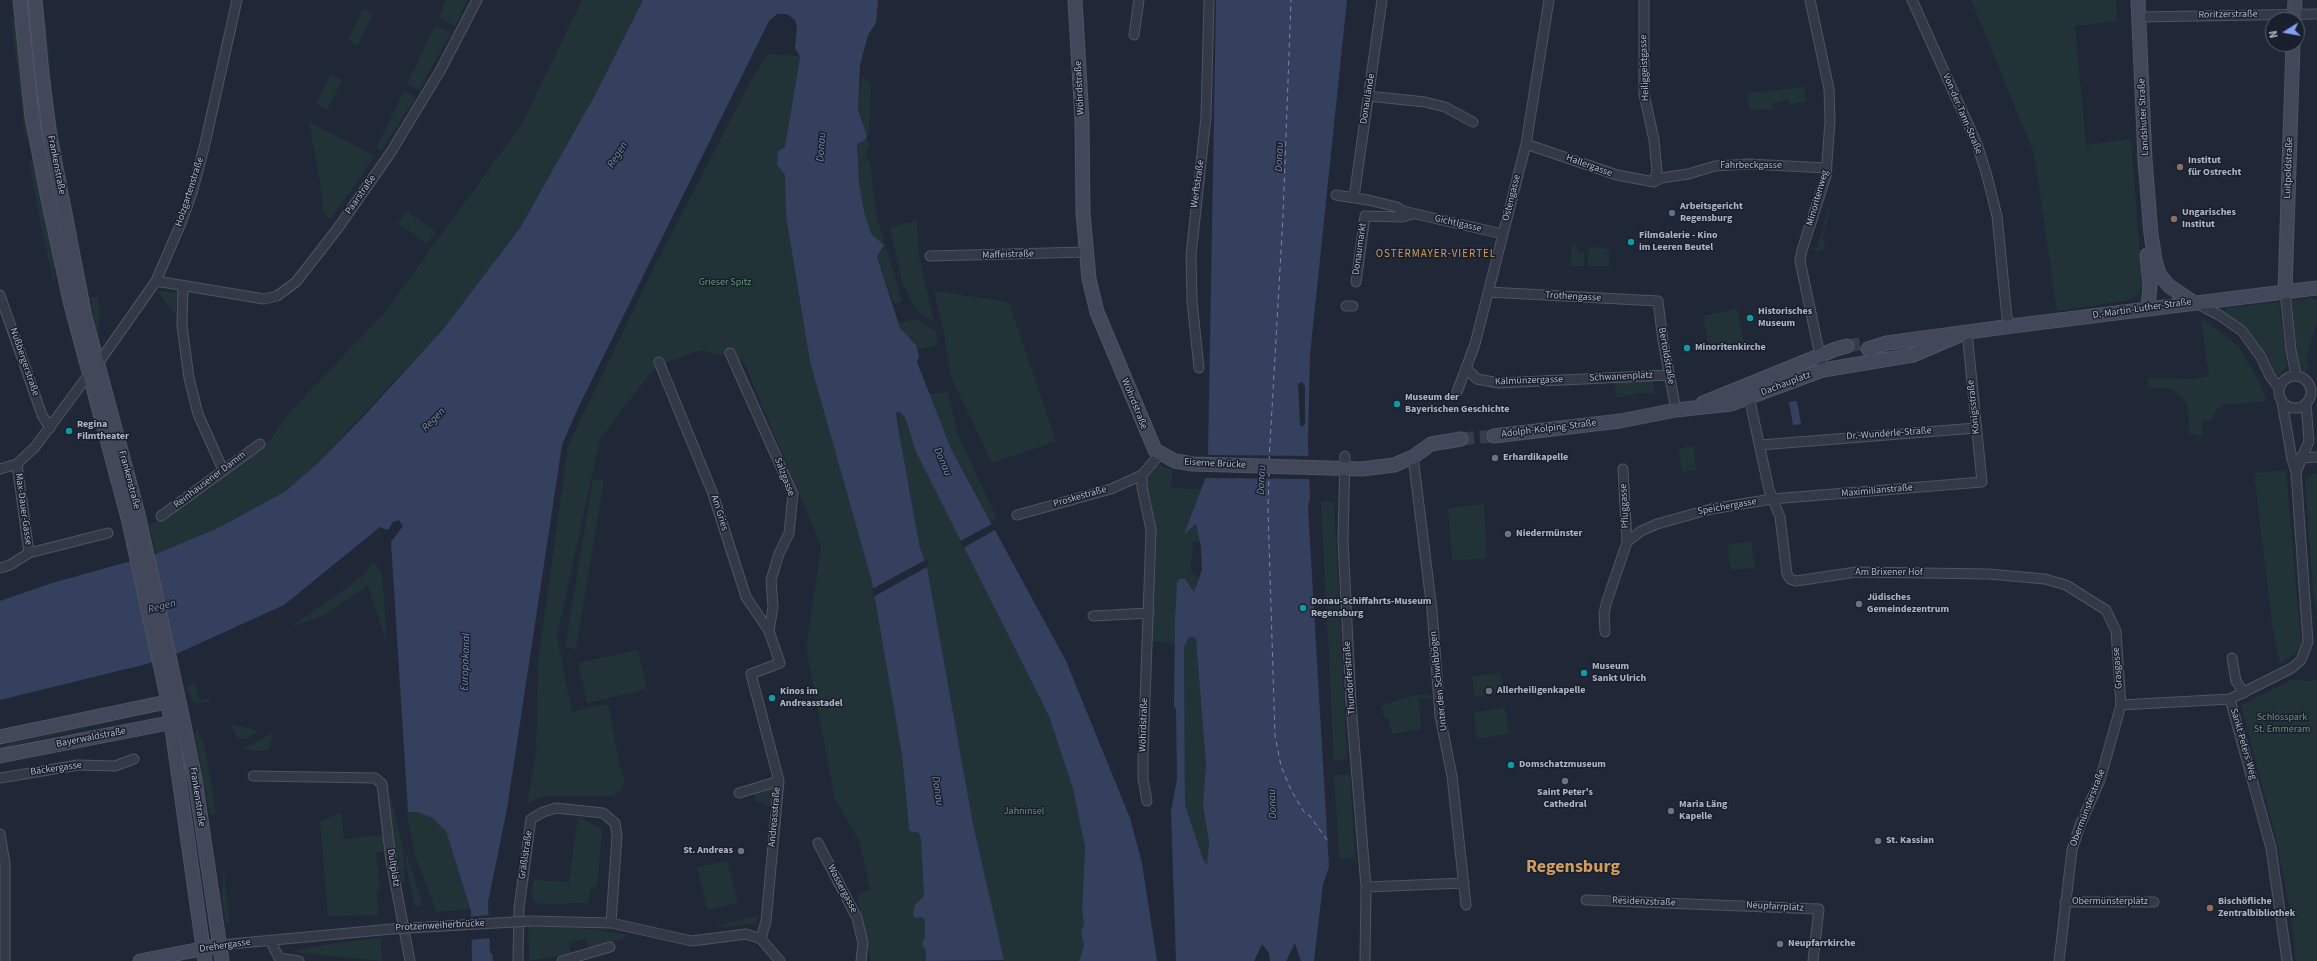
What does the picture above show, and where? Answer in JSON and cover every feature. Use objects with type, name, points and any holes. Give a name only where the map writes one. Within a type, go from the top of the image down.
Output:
[{"type":"street","name":"Frankenstraße","points":[[20,0],[27,76],[38,151],[70,301],[93,370],[133,516],[173,700],[177,721],[204,955]]},
{"type":"street","name":"Frankenstraße","points":[[35,0],[42,75],[50,137],[85,317],[93,370]]},
{"type":"street","name":"Holzgartenstraße","points":[[0,469],[17,464],[35,447],[93,370],[156,281],[192,193],[204,148],[237,0]]},
{"type":"street","name":"Paarstraße","points":[[156,281],[264,299],[277,296],[296,282],[338,228],[391,152],[440,71],[477,0]]},
{"type":"street","name":"Wöhrdstraße","points":[[1075,0],[1082,120],[1083,213],[1089,279],[1097,312],[1151,444],[1160,454]]},
{"type":"street","points":[[1134,35],[1139,0]]},
{"type":"street","name":"Werftstraße","points":[[1199,368],[1192,301],[1191,255],[1206,116],[1209,0]]},
{"type":"street","name":"Donaulände","points":[[1354,197],[1382,0]]},
{"type":"street","name":"Ostengasse","points":[[1457,392],[1467,369],[1526,144],[1549,0]]},
{"type":"street","name":"Heiliggeistgasse","points":[[1644,0],[1644,94],[1654,140],[1657,171],[1654,182]]},
{"type":"street","name":"Minoritenweg","points":[[1810,0],[1829,90],[1830,121],[1827,168],[1800,257],[1823,370]]},
{"type":"street","name":"Von-der-Tann-Straße","points":[[1912,0],[1977,144],[1987,176],[1997,216],[2007,318],[2012,326]]},
{"type":"street","name":"Landshuter Straße","points":[[2138,0],[2151,234],[2159,274],[2169,286],[2193,302]]},
{"type":"street","points":[[2294,12],[2295,0]]},
{"type":"street","name":"Roritzerstraße","points":[[2305,16],[2317,14]]},
{"type":"street","name":"Roritzerstraße","points":[[2139,17],[2265,17]]},
{"type":"street","name":"Luitpoldstraße","points":[[2285,291],[2293,52]]},
{"type":"street","points":[[1368,96],[1425,102],[1445,107],[1473,122]]},
{"type":"street","name":"Hallergasse","points":[[1526,144],[1617,175],[1654,182]]},
{"type":"street","name":"Fahrbeckgasse","points":[[1654,182],[1715,166],[1755,164],[1827,168]]},
{"type":"street","points":[[1336,195],[1354,197]]},
{"type":"street","name":"Gichtlgasse","points":[[1354,197],[1503,234]]},
{"type":"street","name":"Gichtlgasse","points":[[1365,216],[1402,217],[1414,213]]},
{"type":"street","name":"Donaumarkt","points":[[1356,282],[1365,216]]},
{"type":"street","name":"Landshuter Straße","points":[[2148,308],[2150,285],[2147,247],[2151,234]]},
{"type":"street","name":"Maffeistraße","points":[[930,256],[1086,252]]},
{"type":"street","points":[[183,286],[182,326],[188,378],[198,414],[223,470]]},
{"type":"street","name":"D.-Martin-Luther-Straße","points":[[1876,345],[2193,302],[2317,288]]},
{"type":"street","points":[[2285,291],[2291,350],[2296,375]]},
{"type":"street","name":"Trothengasse","points":[[1488,292],[1658,301]]},
{"type":"street","name":"Nußbergerstraße","points":[[0,295],[42,415],[50,428]]},
{"type":"street","name":"Bertoldstraße","points":[[1658,301],[1669,375],[1676,410]]},
{"type":"street","points":[[2193,302],[2219,315],[2242,331],[2262,357],[2270,376],[2279,388],[2282,402],[2292,408],[2306,404]]},
{"type":"street","name":"D.-Martin-Luther-Straße","points":[[1823,370],[1880,362],[1913,355],[1967,332]]},
{"type":"street","name":"Königsstraße","points":[[1967,332],[1982,482]]},
{"type":"street","points":[[1876,345],[1880,362]]},
{"type":"street","points":[[1820,356],[1848,349]]},
{"type":"street","name":"Salzgasse","points":[[730,353],[793,494],[789,533],[779,554],[771,580],[773,607],[769,632]]},
{"type":"street","name":"Dachauplatz","points":[[1692,408],[1820,356]]},
{"type":"street","name":"Am Gries","points":[[659,362],[713,494],[746,597],[769,632],[780,663]]},
{"type":"street","name":"Kalmünzergasse","points":[[1467,369],[1477,380],[1485,382],[1573,379]]},
{"type":"street","name":"Dachauplatz","points":[[1676,410],[1731,404],[1749,399],[1823,370]]},
{"type":"street","name":"Schwanenplatz","points":[[1573,379],[1669,375]]},
{"type":"street","points":[[2279,388],[2287,377],[2296,375],[2306,379],[2310,384],[2311,393],[2306,404],[2308,441],[2303,458],[2296,472]]},
{"type":"street","name":"Dachauplatz","points":[[1746,385],[1760,445],[1761,457],[1772,499],[1780,517],[1787,574],[1790,579]]},
{"type":"street","name":"Sankt-Peters-Weg","points":[[2282,402],[2292,459],[2296,472],[2308,642],[2301,660],[2292,668],[2230,700],[2271,848],[2286,961]]},
{"type":"street","name":"Adolph-Kolping-Straße","points":[[1494,436],[1604,423],[1676,410]]},
{"type":"street","name":"Dr.-Wunderle-Straße","points":[[1760,445],[1976,428]]},
{"type":"street","name":"Eiserne Brücke","points":[[1160,454],[1175,461],[1199,464],[1316,467],[1344,462],[1385,467],[1413,457],[1427,446],[1441,441],[1461,439]]},
{"type":"street","name":"Reinhausener Damm","points":[[161,516],[260,444]]},
{"type":"street","points":[[1142,475],[1160,454]]},
{"type":"street","name":"Unter den Schwibbögen","points":[[1413,457],[1432,610],[1440,716],[1452,776],[1466,905]]},
{"type":"street","points":[[2292,459],[2317,457]]},
{"type":"street","name":"Thundorferstraße","points":[[1344,462],[1343,540],[1347,624],[1366,887],[1365,961]]},
{"type":"street","name":"Max-Dauer-Gasse","points":[[17,464],[29,553]]},
{"type":"street","name":"Pfluggasse","points":[[1623,469],[1627,542]]},
{"type":"street","name":"Wöhrdstraße","points":[[1142,475],[1142,487],[1151,530],[1143,758],[1143,778],[1147,801]]},
{"type":"street","name":"Proskestraße","points":[[1017,515],[1111,489],[1142,475]]},
{"type":"street","name":"Maximilianstraße","points":[[1772,499],[1982,482]]},
{"type":"street","name":"Speichergasse","points":[[1627,542],[1641,531],[1657,524],[1683,516],[1772,499]]},
{"type":"street","points":[[0,568],[10,565],[29,553],[108,533]]},
{"type":"street","points":[[1605,632],[1604,614],[1606,604],[1627,542]]},
{"type":"street","name":"Am Brixener Hof","points":[[1790,579],[1796,581],[1856,572],[1989,574],[2045,579],[2066,585],[2106,610],[2116,631]]},
{"type":"street","points":[[1093,616],[1149,613]]},
{"type":"street","name":"Grasgasse","points":[[2116,631],[2121,705]]},
{"type":"street","points":[[2232,658],[2236,681],[2244,693]]},
{"type":"street","name":"Andreasstraße","points":[[760,939],[766,921],[779,781],[752,674],[780,663]]},
{"type":"street","name":"Bayerwaldstraße","points":[[0,737],[173,700]]},
{"type":"street","points":[[2121,705],[2230,700]]},
{"type":"street","name":"Obermünsterstraße","points":[[2059,961],[2070,862],[2076,836],[2100,780],[2121,705]]},
{"type":"street","name":"Frankenstraße","points":[[177,721],[195,779],[222,961]]},
{"type":"street","name":"Bayerwaldstraße","points":[[0,756],[177,721]]},
{"type":"street","name":"Bäckergasse","points":[[0,778],[78,765],[115,766],[134,759]]},
{"type":"street","name":"Dultplatz","points":[[253,776],[375,778],[382,784],[385,792],[391,861],[410,961]]},
{"type":"street","points":[[739,793],[779,781]]},
{"type":"street","name":"Gräßlstraße","points":[[518,961],[519,908],[531,820],[543,812],[556,808],[603,813],[615,823],[617,835],[611,923]]},
{"type":"street","points":[[0,834],[5,864],[5,961]]},
{"type":"street","name":"Wassergasse","points":[[818,842],[857,918],[863,943],[861,961]]},
{"type":"street","points":[[1366,887],[1464,883]]},
{"type":"street","name":"Residenzstraße","points":[[1586,900],[1703,904]]},
{"type":"street","name":"Obermünsterplatz","points":[[2066,902],[2154,902]]},
{"type":"street","name":"Neupfarrplatz","points":[[1703,904],[1819,909],[1813,961]]},
{"type":"street","name":"Protzenweiherbrücke","points":[[270,940],[392,929],[531,921],[611,923],[692,941],[737,934],[746,934],[760,939]]},
{"type":"street","points":[[760,939],[780,961]]},
{"type":"street","points":[[270,940],[279,958],[299,961]]},
{"type":"street","name":"Drehergasse","points":[[140,961],[204,955],[220,945],[270,940]]},
{"type":"street","points":[[562,961],[610,947]]},
{"type":"green space","points":[[23,0],[27,0],[29,8],[35,78],[44,139],[70,276],[44,166]]},
{"type":"green space","points":[[446,0],[467,0],[455,26],[439,17]]},
{"type":"green space","points":[[582,0],[643,0],[595,95],[520,228],[445,327],[318,463],[286,491],[220,527],[156,554],[149,524],[174,513],[271,439],[289,413],[385,312],[522,124]]},
{"type":"green space","points":[[1971,0],[2116,0],[2117,21],[2075,26],[2086,145],[2131,139],[2142,284],[2141,290],[2136,297],[2125,301],[2057,311],[2034,153]]},
{"type":"green space","points":[[363,9],[373,13],[358,45],[348,40]]},
{"type":"green space","points":[[41,15],[46,21],[52,89],[47,90]]},
{"type":"green space","points":[[11,17],[14,18],[15,23],[28,135],[25,136]]},
{"type":"green space","points":[[435,25],[451,33],[419,90],[407,84]]},
{"type":"green space","name":"Grieser Spitz","points":[[768,54],[800,56],[785,147],[778,151],[777,165],[785,175],[786,216],[810,362],[872,582],[902,755],[909,828],[913,832],[919,833],[921,840],[924,896],[913,909],[913,913],[925,920],[925,935],[922,941],[927,953],[926,961],[871,961],[857,894],[870,889],[859,840],[835,799],[806,649],[821,546],[744,362],[701,350],[656,366],[600,439],[557,636],[572,712],[608,704],[619,763],[624,777],[623,789],[612,796],[543,796],[527,804],[536,754],[538,662],[568,446],[656,263],[753,77]]},
{"type":"green space","points":[[331,74],[342,80],[327,110],[316,104]]},
{"type":"green space","points":[[861,76],[871,83],[869,135],[867,136],[858,110]]},
{"type":"green space","points":[[1804,87],[1806,102],[1789,104],[1788,100],[1772,103],[1773,109],[1749,110],[1748,93]]},
{"type":"green space","points":[[404,91],[416,97],[381,151],[376,148]]},
{"type":"green space","points":[[55,113],[78,236],[74,237],[51,118]]},
{"type":"green space","points":[[309,122],[375,156],[330,220],[323,210],[321,187]]},
{"type":"green space","points":[[866,139],[870,143],[865,156],[870,161],[876,214],[902,301],[894,304],[877,257],[884,247],[871,234],[864,211],[859,184],[857,144]]},
{"type":"green space","points":[[29,160],[32,161],[33,165],[54,263],[55,279],[53,279],[41,226]]},
{"type":"green space","points":[[1828,209],[1830,210],[1823,236],[1825,249],[1817,252],[1810,247],[1817,248]]},
{"type":"green space","points":[[407,211],[436,232],[427,244],[398,223]]},
{"type":"green space","points":[[917,220],[919,256],[934,322],[915,309],[902,281],[890,228]]},
{"type":"green space","points":[[1572,244],[1576,245],[1579,252],[1584,253],[1584,266],[1570,266]]},
{"type":"green space","points":[[1591,247],[1609,249],[1609,266],[1588,266],[1588,252]]},
{"type":"green space","points":[[934,291],[1009,302],[1056,441],[992,463],[951,377],[943,328]]},
{"type":"green space","points":[[157,292],[177,293],[176,315]]},
{"type":"green space","points":[[97,296],[100,309],[98,333],[96,333],[91,298]]},
{"type":"green space","points":[[2311,298],[2317,300],[2317,321],[2305,363],[2309,364],[2307,370],[2302,372],[2299,369],[2292,301]]},
{"type":"green space","points":[[2279,302],[2287,367],[2277,376],[2266,354],[2250,333],[2241,324],[2224,313],[2226,308]]},
{"type":"green space","points":[[1737,309],[1744,342],[1709,348],[1703,316]]},
{"type":"green space","points":[[2201,318],[2239,347],[2260,383],[2267,401],[2222,405],[2214,413],[2213,420],[2202,421],[2203,436],[2197,436],[2196,434],[2189,435],[2188,407],[2182,396],[2169,388],[2149,388],[2148,378],[2195,379],[2209,376]]},
{"type":"green space","points":[[915,319],[936,331],[938,345],[917,349],[914,342],[901,330],[899,323]]},
{"type":"green space","points":[[1652,380],[1655,394],[1638,393],[1617,398],[1614,382]]},
{"type":"green space","points":[[948,392],[958,435],[997,518],[991,521],[951,449],[929,394]]},
{"type":"green space","name":"Jahninsel","points":[[897,411],[901,412],[905,417],[916,452],[1049,716],[1073,789],[1085,847],[1082,911],[1084,924],[1081,931],[1084,946],[1079,961],[1004,961],[973,824],[927,567],[920,548],[900,438]]},
{"type":"green space","points":[[1694,446],[1696,470],[1682,472],[1679,448]]},
{"type":"green space","points":[[1152,463],[1173,470],[1171,488],[1201,489],[1185,533],[1196,524],[1200,542],[1193,542],[1191,571],[1198,578],[1194,593],[1185,579],[1175,622],[1176,644],[1148,641],[1151,530],[1142,487]]},
{"type":"green space","points":[[2286,470],[2301,644],[2298,651],[2280,664],[2273,631],[2254,473]]},
{"type":"green space","points":[[2314,473],[2317,473],[2317,614],[2313,592],[2305,479]]},
{"type":"green space","points":[[593,479],[604,481],[576,649],[565,647]]},
{"type":"green space","points":[[1321,502],[1334,502],[1347,759],[1334,760]]},
{"type":"green space","points":[[1484,504],[1487,558],[1452,561],[1448,508]]},
{"type":"green space","points":[[1751,541],[1755,568],[1731,570],[1727,545]]},
{"type":"green space","points":[[374,562],[382,573],[387,644],[368,586],[324,615],[290,627],[362,576]]},
{"type":"green space","points":[[1189,637],[1196,639],[1206,765],[1203,805],[1209,842],[1208,865],[1203,859],[1185,805],[1184,647]]},
{"type":"green space","points":[[638,650],[647,689],[587,703],[578,663]]},
{"type":"green space","points":[[1500,673],[1503,690],[1501,690],[1501,694],[1493,695],[1494,690],[1488,686],[1482,691],[1485,696],[1475,697],[1472,676]]},
{"type":"green space","name":"Schlosspark St. Emmeram","points":[[2317,679],[2317,961],[2296,961],[2292,922],[2277,843],[2241,705],[2292,680],[2310,681]]},
{"type":"green space","points":[[195,683],[200,701],[210,697],[209,702],[194,703],[186,687]]},
{"type":"green space","points":[[1430,694],[1431,698],[1419,699],[1421,729],[1392,734],[1388,717],[1384,718],[1382,705],[1413,696]]},
{"type":"green space","points":[[1505,708],[1509,733],[1477,739],[1474,712]]},
{"type":"green space","points":[[144,714],[22,743],[0,751],[0,747],[8,744]]},
{"type":"green space","points":[[234,725],[257,730],[258,732],[245,739],[238,739],[231,726]]},
{"type":"green space","points":[[197,727],[205,747],[216,814],[210,815],[195,735]]},
{"type":"green space","points":[[274,732],[269,750],[252,751],[244,748]]},
{"type":"green space","points":[[1350,774],[1355,858],[1339,859],[1334,775]]},
{"type":"green space","points":[[772,787],[772,807],[767,806],[763,802],[755,802],[754,791]]},
{"type":"green space","points":[[390,793],[403,850],[405,880],[401,885],[392,835]]},
{"type":"green space","points":[[341,812],[344,839],[382,835],[384,851],[376,853],[380,888],[377,890],[378,915],[328,916],[320,822]]},
{"type":"green space","points":[[406,812],[417,812],[427,815],[440,824],[446,831],[470,909],[436,912],[415,855]]},
{"type":"green space","points":[[578,816],[602,830],[597,887],[591,887],[589,903],[537,904],[531,894],[534,880],[569,882]]},
{"type":"green space","points":[[406,853],[421,898],[422,906],[415,906],[406,867]]},
{"type":"green space","points":[[727,860],[738,902],[708,910],[697,868]]},
{"type":"green space","points":[[223,872],[230,922],[226,923],[222,901]]},
{"type":"green space","points":[[759,915],[755,923],[752,924],[711,928]]},
{"type":"green space","points":[[528,926],[580,928],[624,934],[626,938],[589,948],[586,939],[569,941],[571,954],[529,961]]},
{"type":"green space","points":[[378,938],[381,939],[382,961],[290,952],[330,944]]},
{"type":"water","points":[[643,0],[878,0],[876,23],[868,35],[860,65],[858,110],[867,136],[865,140],[857,144],[859,184],[864,211],[871,234],[884,245],[877,257],[900,328],[916,345],[919,356],[917,362],[951,449],[1066,661],[1130,818],[1142,863],[1157,961],[1079,961],[1084,946],[1081,931],[1084,924],[1082,911],[1085,847],[1073,789],[1049,716],[916,452],[905,417],[899,411],[896,413],[920,548],[927,567],[973,824],[1004,960],[926,961],[926,951],[922,944],[925,935],[925,920],[921,917],[915,918],[913,913],[915,905],[924,896],[921,840],[919,833],[910,831],[909,828],[902,755],[872,582],[810,362],[786,216],[785,175],[777,165],[778,151],[785,147],[800,57],[795,48],[797,27],[795,20],[787,14],[777,14],[769,21],[578,408],[562,445],[507,809],[488,902],[490,953],[492,954],[493,961],[472,961],[471,911],[446,831],[432,818],[418,812],[408,812],[391,542],[403,526],[399,520],[393,522],[388,530],[380,527],[284,605],[163,660],[0,700],[0,601],[52,583],[156,554],[220,527],[286,491],[318,463],[364,416],[445,327],[520,228],[595,95]]},
{"type":"water","name":"Donau","points":[[1216,0],[1347,0],[1310,355],[1308,443],[1310,498],[1308,507],[1329,867],[1323,884],[1314,961],[1176,961],[1171,811],[1177,779],[1176,709],[1174,707],[1177,583],[1180,579],[1185,579],[1194,592],[1202,570],[1201,547],[1196,524],[1184,534],[1205,479],[1208,453]],"holes":[[[1189,637],[1196,639],[1206,765],[1203,805],[1209,842],[1207,865],[1203,859],[1185,805],[1184,647]]]},
{"type":"water","points":[[1797,401],[1801,424],[1793,425],[1789,402]]},
{"type":"pier","points":[[1302,382],[1305,386],[1305,424],[1302,427],[1300,424],[1298,384]]},
{"type":"pier","points":[[1205,455],[1310,456],[1311,479],[1203,478]]},
{"type":"pier","points":[[994,523],[997,529],[963,548],[960,541]]},
{"type":"pier","points":[[927,559],[929,566],[873,597],[872,589]]},
{"type":"pier","points":[[489,915],[491,938],[470,940],[468,917]]},
{"type":"pier","points":[[1295,943],[1301,961],[1286,961]]},
{"type":"pier","points":[[1262,944],[1269,953],[1270,961],[1254,961]]},
{"type":"ferry route","points":[[1269,461],[1283,216],[1291,0]]},
{"type":"ferry route","points":[[1269,472],[1268,510],[1275,736],[1281,766],[1291,790],[1304,812],[1310,816],[1327,840]]},
{"type":"tunnel","points":[[1847,346],[1866,343]]},
{"type":"tunnel","points":[[1461,439],[1494,436]]},
{"type":"place","name":"Institut für Ostrecht","points":[[2180,167]]},
{"type":"place","name":"Arbeitsgericht Regensburg","points":[[1672,213]]},
{"type":"place","name":"Ungarisches Institut","points":[[2174,219]]},
{"type":"place","name":"FilmGalerie - Kino im Leeren Beutel","points":[[1631,242]]},
{"type":"place","name":"Historisches Museum","points":[[1750,318]]},
{"type":"place","name":"Minoritenkirche","points":[[1687,348]]},
{"type":"place","name":"Museum der Bayerischen Geschichte","points":[[1397,404]]},
{"type":"place","name":"Regina Filmtheater","points":[[69,431]]},
{"type":"place","name":"Erhardikapelle","points":[[1495,458]]},
{"type":"place","name":"Niedermünster","points":[[1508,534]]},
{"type":"place","name":"Jüdisches Gemeindezentrum","points":[[1859,604]]},
{"type":"place","name":"Donau-Schiffahrts-Museum Regensburg","points":[[1303,608]]},
{"type":"place","name":"Museum Sankt Ulrich","points":[[1584,673]]},
{"type":"place","name":"Allerheiligenkapelle","points":[[1489,691]]},
{"type":"place","name":"Kinos im Andreasstadel","points":[[772,698]]},
{"type":"place","name":"Domschatzmuseum","points":[[1511,765]]},
{"type":"place","name":"Saint Peter's Cathedral","points":[[1565,781]]},
{"type":"place","name":"Maria Läng Kapelle","points":[[1671,811]]},
{"type":"place","name":"St. Kassian","points":[[1878,841]]},
{"type":"place","name":"St. Andreas","points":[[741,851]]},
{"type":"place","name":"Bischöfliche Zentralbibliothek","points":[[2210,908]]},
{"type":"place","name":"Neupfarrkirche","points":[[1780,944]]},
{"type":"district","name":"OSTERMAYER-VIERTEL","points":[[1436,255]]},
{"type":"district","name":"Regensburg","points":[[1573,868]]},
{"type":"water label","name":"Regen","points":[[618,155]]},
{"type":"water label","name":"Regen","points":[[434,420]]},
{"type":"water label","name":"Regen","points":[[162,607]]},
{"type":"water label","name":"Europakanal","points":[[466,662]]}]
